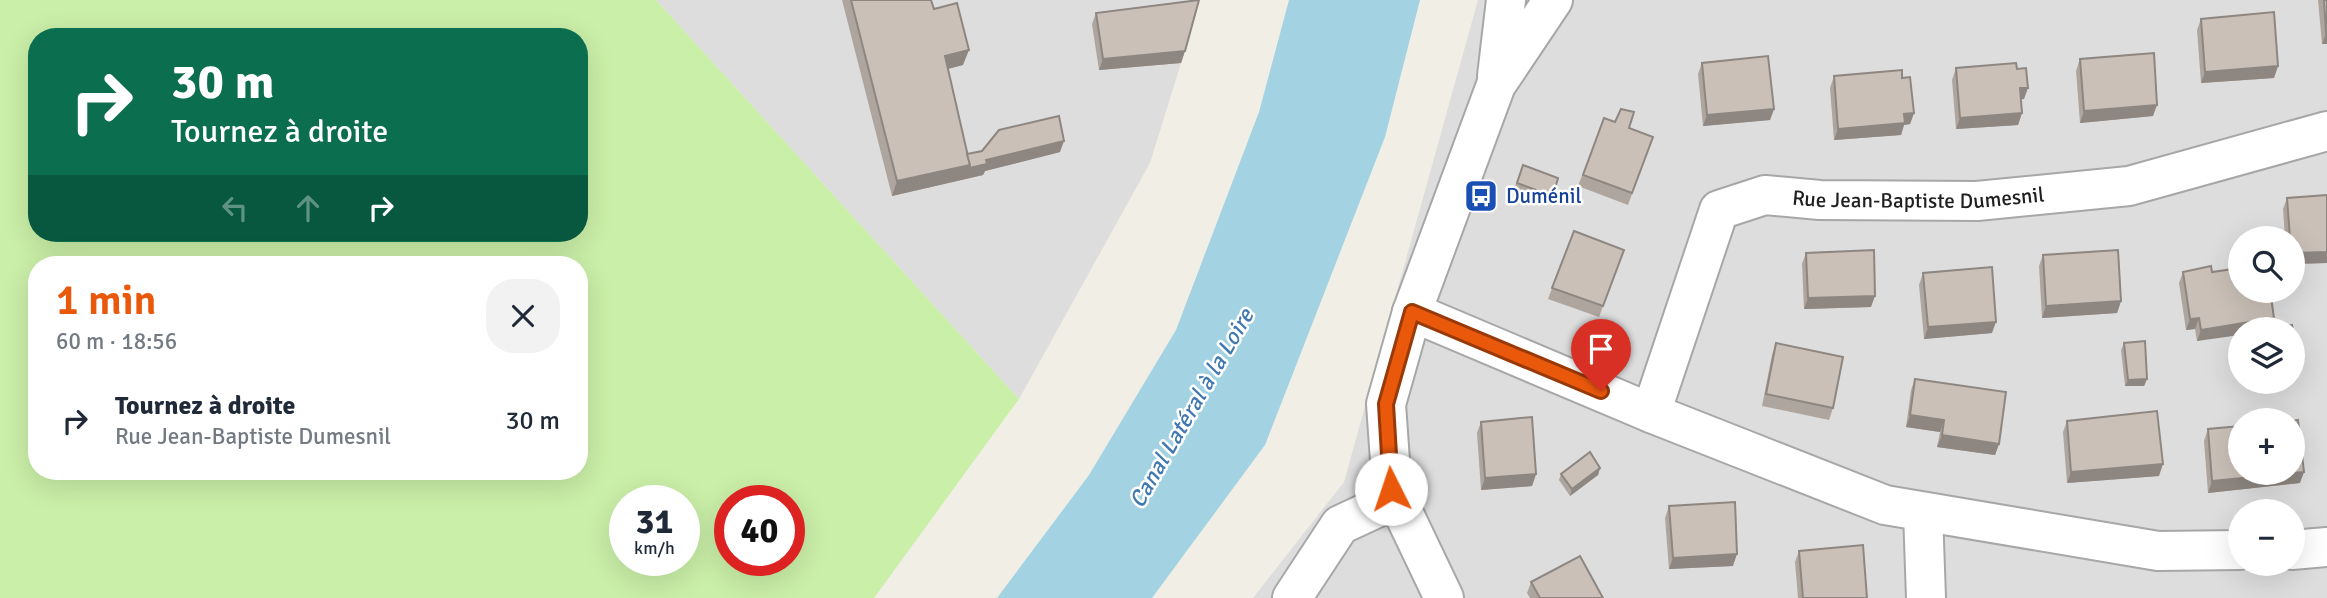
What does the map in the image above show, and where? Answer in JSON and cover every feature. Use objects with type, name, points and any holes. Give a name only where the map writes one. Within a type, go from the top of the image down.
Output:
[{"type":"street","points":[[1496,86],[1506,0]]},
{"type":"street","points":[[1444,598],[1391,489],[1386,404],[1412,312],[1496,86],[1552,0]]},
{"type":"street","name":"Rue Jean-Baptiste Dumesnil","points":[[1651,413],[1719,210],[1765,194],[1820,200],[1977,201],[2129,186],[2327,131]]},
{"type":"street","points":[[1412,312],[1651,413],[1885,505],[2158,551],[2228,550]]},
{"type":"street","points":[[1292,598],[1340,525],[1396,499]]},
{"type":"street","points":[[1923,512],[1926,598]]},
{"type":"street","points":[[2305,549],[2327,548]]},
{"type":"shaded area","points":[[656,0],[1196,0],[1181,63],[1150,163],[1019,399]]},
{"type":"shaded area","points":[[1478,0],[2327,0],[2327,598],[1253,598],[1344,482]]},
{"type":"green space","points":[[0,0],[656,0],[1019,399],[874,598],[0,598]]},
{"type":"water","name":"Canal Latéral à la Loire","points":[[1289,0],[1420,0],[1385,137],[1265,445],[1152,598],[997,598],[1089,475],[1176,330],[1259,112]]},
{"type":"building","points":[[851,0],[931,0],[934,9],[957,3],[969,50],[945,56],[970,165],[897,181]]},
{"type":"building","points":[[1199,0],[1185,51],[1103,59],[1096,13]]},
{"type":"building","points":[[2324,0],[2327,0],[2327,33],[2326,33]]},
{"type":"building","points":[[2274,12],[2278,66],[2205,72],[2201,19]]},
{"type":"building","points":[[2154,53],[2157,105],[2084,111],[2080,59]]},
{"type":"building","points":[[1768,56],[1774,109],[1707,115],[1702,63]]},
{"type":"building","points":[[2016,63],[2017,69],[2026,68],[2028,88],[2020,88],[2022,113],[1960,118],[1956,68]]},
{"type":"building","points":[[1902,70],[1902,78],[1910,77],[1914,113],[1904,114],[1905,123],[1838,129],[1834,76]]},
{"type":"building","points":[[1621,109],[1634,112],[1629,128],[1653,137],[1632,193],[1583,175],[1604,118],[1615,122]]},
{"type":"building","points":[[1059,116],[1064,141],[986,160],[987,164],[969,168],[967,154],[982,151],[999,130]]},
{"type":"building","points":[[1523,165],[1558,178],[1553,196],[1517,183]]},
{"type":"building","points":[[2327,195],[2327,252],[2305,253],[2305,226],[2289,226],[2287,198]]},
{"type":"building","points":[[1574,231],[1624,250],[1603,306],[1552,288]]},
{"type":"building","points":[[1874,250],[1875,296],[1808,298],[1806,253]]},
{"type":"building","points":[[2118,250],[2121,301],[2046,306],[2043,255]]},
{"type":"building","points":[[2211,266],[2212,272],[2228,270],[2228,303],[2272,303],[2274,317],[2228,317],[2228,326],[2201,330],[2199,318],[2190,319],[2183,272]]},
{"type":"building","points":[[1992,267],[1996,322],[1928,327],[1923,273]]},
{"type":"building","points":[[2145,341],[2147,379],[2128,380],[2124,343]]},
{"type":"building","points":[[1776,343],[1843,357],[1833,408],[1766,394]]},
{"type":"building","points":[[1915,379],[2006,392],[1999,444],[1942,435],[1944,420],[1910,415]]},
{"type":"building","points":[[2157,411],[2163,464],[2071,472],[2067,421]]},
{"type":"building","points":[[1532,417],[1536,474],[1485,478],[1481,422]]},
{"type":"building","points":[[2228,427],[2228,479],[2212,481],[2208,429]]},
{"type":"building","points":[[1590,452],[1600,468],[1572,489],[1561,474]]},
{"type":"building","points":[[1735,502],[1737,554],[1673,558],[1669,506]]},
{"type":"building","points":[[1863,545],[1867,598],[1803,598],[1799,551]]},
{"type":"building","points":[[1580,556],[1603,598],[1540,598],[1531,582]]},
{"type":"place","name":"Duménil","points":[[1481,196]]},
{"type":"route","points":[[1391,489],[1386,404],[1412,312],[1601,391]]}]
